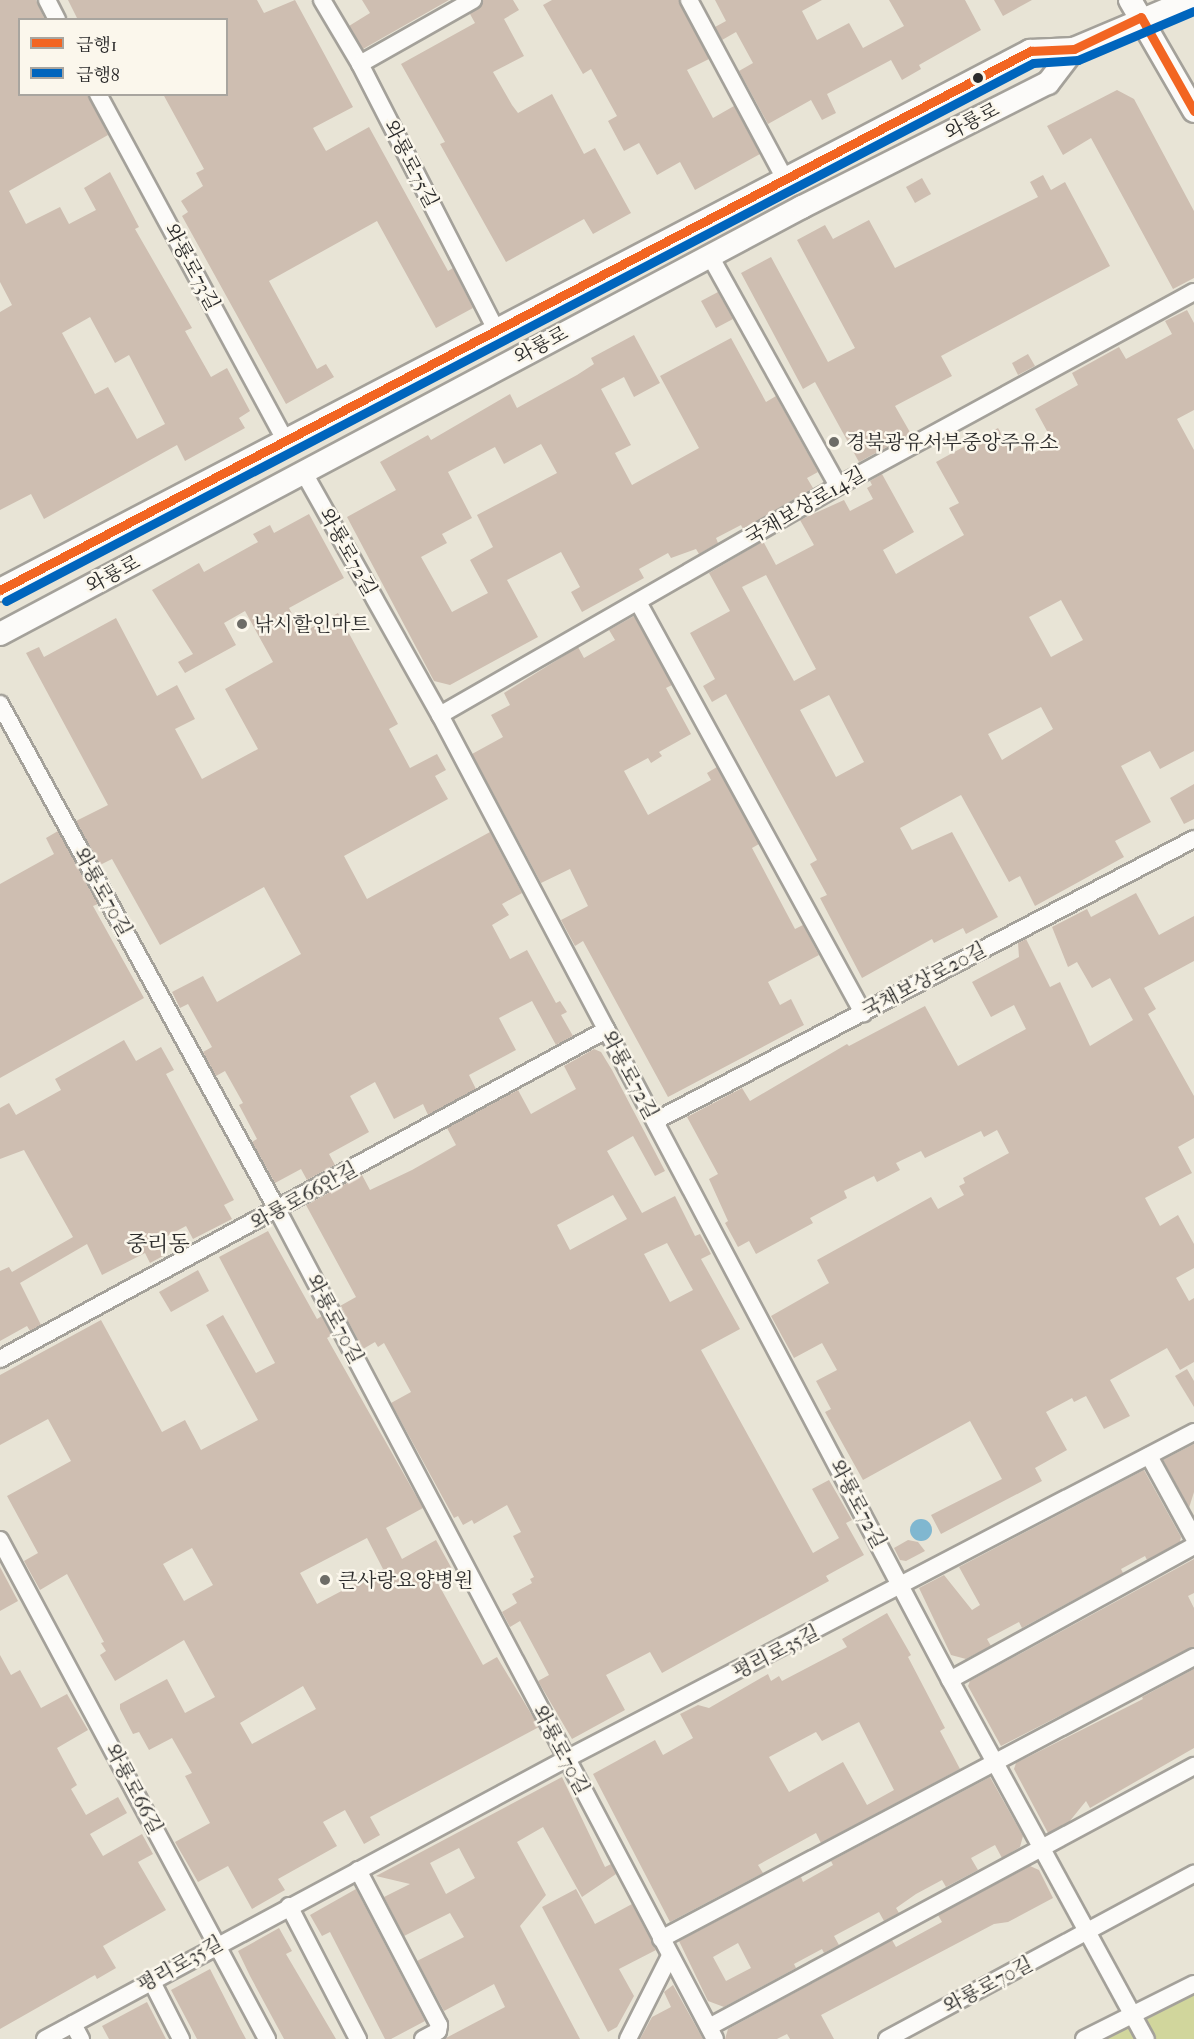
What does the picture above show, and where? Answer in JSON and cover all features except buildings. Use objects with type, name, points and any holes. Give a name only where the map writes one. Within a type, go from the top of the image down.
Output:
[{"type":"main road","name":"와룡로","points":[[0,633],[710,256],[1048,82],[1074,49],[1136,9],[1190,0]]},
{"type":"main road","points":[[1136,9],[1194,111]]},
{"type":"main road","name":"와룡로","points":[[0,590],[784,177],[1030,51],[1074,49]]},
{"type":"street","points":[[47,0],[56,18]]},
{"type":"street","name":"와룡로75길","points":[[322,0],[360,64],[496,330]]},
{"type":"street","points":[[360,64],[473,0]]},
{"type":"street","points":[[689,0],[784,177]]},
{"type":"street","name":"와룡로73길","points":[[99,96],[285,440]]},
{"type":"street","points":[[710,256],[838,486]]},
{"type":"street","name":"국채보상로14길","points":[[440,716],[838,486],[1194,292]]},
{"type":"street","name":"와룡로72길","points":[[304,473],[440,716],[950,1680],[999,1764],[1146,2039]]},
{"type":"street","points":[[638,602],[862,1013]]},
{"type":"street","name":"와룡로70길","points":[[0,704],[278,1211],[712,2033],[1044,1848]]},
{"type":"street","name":"국채보상로20길","points":[[655,1121],[1194,839]]},
{"type":"street","name":"와룡로66안길","points":[[0,1359],[278,1211],[606,1030]]},
{"type":"street","name":"평리로35길","points":[[45,2039],[217,1944],[566,1759],[902,1587],[1194,1432]]},
{"type":"street","points":[[1149,1456],[1194,1538]]},
{"type":"street","name":"와룡로66길","points":[[0,1540],[267,2039]]},
{"type":"street","points":[[950,1680],[1194,1546]]},
{"type":"street","points":[[661,1939],[999,1764],[1194,1657]]},
{"type":"street","points":[[1044,1848],[1194,1766]]},
{"type":"street","points":[[358,1870],[439,2025],[438,2031],[423,2039]]},
{"type":"street","points":[[1089,1931],[1194,1874]]},
{"type":"street","points":[[289,1906],[358,2039]]},
{"type":"street","name":"와룡로70길","points":[[887,2039],[1089,1931]]},
{"type":"street","points":[[628,2039],[670,1956]]},
{"type":"street","points":[[151,1980],[181,2039]]},
{"type":"street","points":[[1084,2039],[1194,1984]]},
{"type":"street","points":[[73,2024],[81,2039]]},
{"type":"green space","points":[[1194,1994],[1194,2039],[1106,2039]]},
{"type":"water","points":[[921,1519],[929,1522],[932,1530],[929,1538],[921,1541],[913,1538],[910,1530],[913,1522]]},
{"type":"transit line","name":"급행8","points":[[6,601],[1033,63],[1078,60],[1194,11]]},
{"type":"transit line","name":"급행1","points":[[0,590],[1030,51],[1074,49],[1141,17],[1194,111]]},
{"type":"place","name":"경북광유서부중앙주유소","points":[[834,442]]},
{"type":"place","name":"낚시할인마트","points":[[242,624]]},
{"type":"place","name":"큰사랑요양병원","points":[[325,1580]]},
{"type":"district","name":"중리동","points":[[158,1245]]}]
